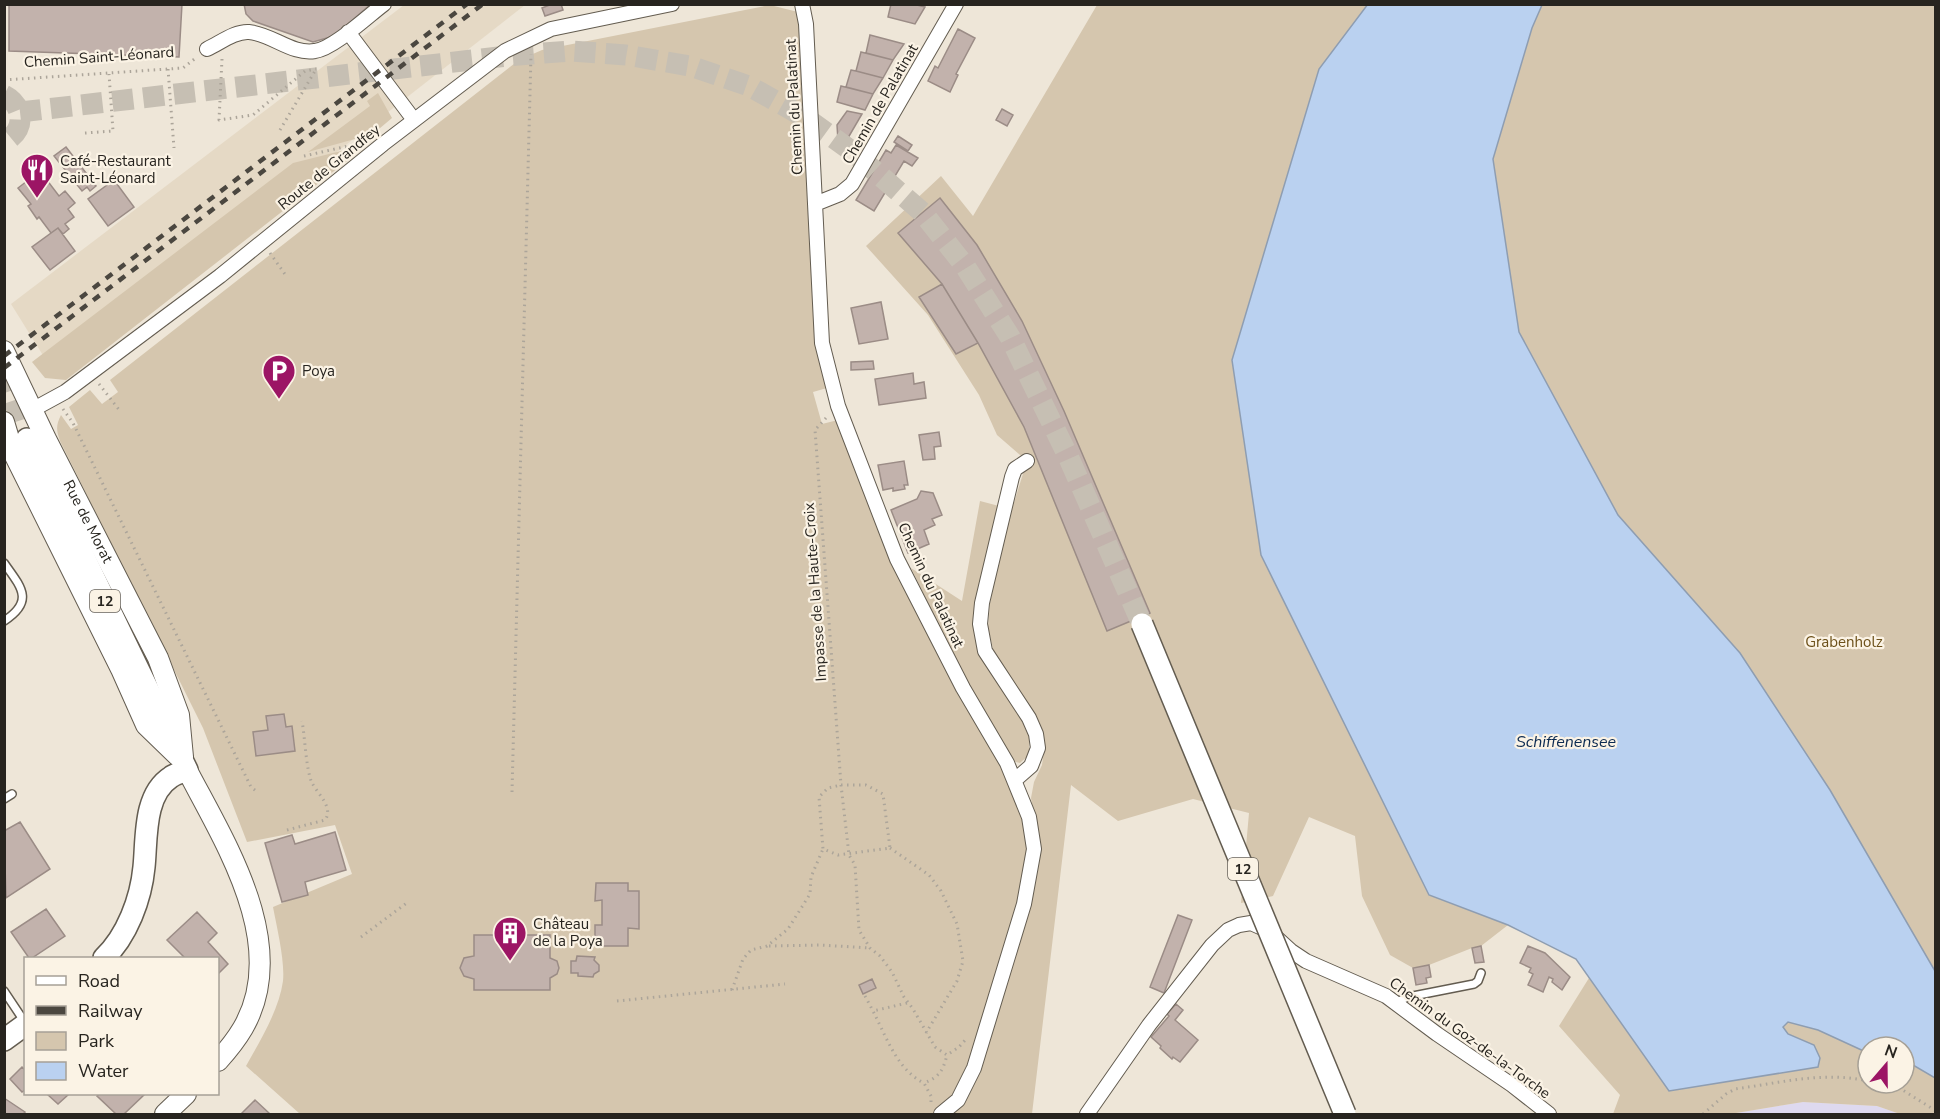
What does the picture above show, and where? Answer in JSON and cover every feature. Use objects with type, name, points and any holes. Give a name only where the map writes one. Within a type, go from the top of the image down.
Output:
[{"type":"main road","name":"Rue de Morat","points":[[4,351],[158,658],[178,715],[186,766]]},
{"type":"main road","name":"Rue de Morat","points":[[4,422],[13,452],[121,669],[146,725],[186,766],[229,846],[244,883],[251,904],[256,936],[259,982],[253,1007],[243,1028],[219,1060]]},
{"type":"main road","name":"12","points":[[27,440],[186,766]]},
{"type":"main road","name":"12","points":[[1142,624],[1344,1114]]},
{"type":"main road","points":[[105,957],[130,920],[137,902],[144,868],[145,831],[154,796],[169,778],[186,766]]},
{"type":"main road","points":[[4,1040],[24,1025]]},
{"type":"main road","points":[[165,1114],[185,1095]]},
{"type":"street","points":[[207,49],[237,34],[250,32],[300,50],[314,52],[327,48],[384,4]]},
{"type":"street","name":"Route de Grandfey","points":[[32,410],[55,398],[91,373],[220,276],[414,120],[505,51],[551,29],[672,4]]},
{"type":"street","name":"Chemin du Palatinat","points":[[802,4],[806,24],[822,343],[838,406],[897,559],[963,688],[1014,780],[1029,817],[1034,849],[1024,904],[974,1068],[958,1100],[942,1114]]},
{"type":"street","name":"Chemin de Palatinat","points":[[815,204],[840,194],[852,184],[956,4]]},
{"type":"street","points":[[348,32],[414,120]]},
{"type":"street","points":[[1014,780],[1031,766],[1038,748],[1036,734],[1029,718],[985,651],[980,624],[982,603],[1012,477],[1015,469],[1027,461]]},
{"type":"street","name":"Chemin du Goz-de-la-Torche","points":[[1087,1114],[1149,1025],[1212,945],[1228,930],[1251,923],[1269,931],[1306,961],[1375,990],[1512,1085],[1549,1114]]},
{"type":"lane","points":[[4,563],[21,587],[23,596],[22,605],[16,614],[4,621]]},
{"type":"lane","points":[[4,799],[12,794]]},
{"type":"lane","points":[[1397,1005],[1408,997],[1474,984],[1481,973]]},
{"type":"lane","points":[[4,991],[24,1021]]},
{"type":"path","points":[[512,792],[530,38]]},
{"type":"path","points":[[222,42],[219,120],[253,115],[305,71],[316,69]]},
{"type":"path","name":"Chemin Saint-Léonard","points":[[4,80],[183,68],[207,49]]},
{"type":"path","points":[[168,69],[174,148]]},
{"type":"path","points":[[85,133],[113,130],[109,74]]},
{"type":"path","points":[[280,130],[308,83]]},
{"type":"path","points":[[304,156],[352,144]]},
{"type":"path","points":[[262,242],[287,277]]},
{"type":"path","points":[[91,373],[120,411]]},
{"type":"path","points":[[55,398],[73,423],[251,787],[256,791]]},
{"type":"path","name":"Impasse de la Haute-Croix","points":[[838,406],[815,430],[841,786],[849,855],[855,865],[860,930],[870,948]]},
{"type":"path","points":[[287,830],[325,820],[328,815],[328,809],[311,781],[302,721]]},
{"type":"path","points":[[767,946],[788,929],[810,894],[811,877],[824,849],[819,797],[828,788],[866,785],[883,794],[890,848]]},
{"type":"path","points":[[824,849],[833,854],[849,855],[890,848],[929,875],[941,891],[957,924],[963,961],[957,981],[925,1034]]},
{"type":"path","points":[[361,937],[408,902]]},
{"type":"path","points":[[732,990],[743,959],[751,950],[767,946],[820,945],[870,948],[880,956],[892,972],[925,1034],[935,1047],[947,1054]]},
{"type":"path","points":[[617,1001],[785,984]]},
{"type":"path","points":[[865,996],[902,1065],[912,1077],[924,1083],[931,1095],[930,1105]]},
{"type":"path","points":[[873,1011],[907,1002]]},
{"type":"path","points":[[924,1083],[937,1078],[944,1070],[947,1054],[959,1047],[973,1029],[986,1028]]},
{"type":"path","points":[[1704,1114],[1735,1089],[1827,1076],[1856,1078]]},
{"type":"path","points":[[1910,1095],[1935,1111]]},
{"type":"shaded area","points":[[404,5],[525,5],[54,373],[11,304]]},
{"type":"shaded area","points":[[1803,1102],[1877,1106],[1900,1114],[1730,1114]]},
{"type":"green space","points":[[770,5],[798,12],[814,318],[827,388],[813,392],[822,424],[838,420],[894,568],[1035,821],[1031,798],[1034,782],[1042,765],[1044,751],[1042,736],[994,653],[988,627],[990,603],[1006,528],[1027,461],[997,435],[979,395],[928,315],[866,246],[941,176],[973,216],[1097,5],[1368,5],[1319,69],[1232,360],[1261,555],[1429,895],[1508,925],[1481,946],[1429,965],[1413,968],[1390,955],[1362,896],[1355,836],[1309,817],[1273,896],[1241,903],[1249,813],[1193,799],[1118,821],[1071,785],[1032,1114],[300,1114],[246,1066],[273,1014],[283,981],[282,954],[273,907],[352,874],[335,825],[247,842],[203,728],[60,441],[57,428],[59,419],[61,415],[71,429],[78,425],[69,407],[90,390],[102,404],[118,392],[110,380],[519,60],[542,50]]},
{"type":"green space","name":"Grabenholz","points":[[1542,5],[1935,5],[1935,971],[1830,790],[1740,653],[1618,515],[1519,332],[1493,159],[1532,28]]},
{"type":"green space","points":[[378,93],[392,118],[373,134],[308,152],[370,106],[367,101]]},
{"type":"green space","points":[[345,150],[352,157],[66,380],[45,378],[32,362],[293,163]]},
{"type":"green space","points":[[980,501],[999,506],[976,624],[1029,736],[1029,755],[1020,763],[1012,761],[965,680],[911,568],[962,601]]},
{"type":"green space","points":[[1589,978],[1669,1091],[1814,1045],[1788,1034],[1783,1027],[1788,1022],[1818,1030],[1856,1047],[1856,1095],[1916,1095],[1916,1067],[1935,1078],[1935,1114],[1900,1114],[1877,1106],[1803,1102],[1730,1114],[1613,1114],[1620,1095],[1559,1026]]},
{"type":"water","name":"Schiffenensee","points":[[1368,4],[1542,5],[1532,28],[1493,159],[1519,332],[1618,515],[1740,653],[1830,790],[1935,971],[1935,1078],[1916,1067],[1916,1035],[1856,1035],[1856,1047],[1818,1030],[1788,1022],[1783,1027],[1788,1034],[1814,1045],[1820,1058],[1818,1067],[1669,1091],[1576,959],[1508,925],[1429,895],[1261,555],[1232,360],[1319,69]]},
{"type":"building","points":[[9,4],[182,4],[179,57],[9,51]]},
{"type":"building","points":[[244,4],[371,4],[334,36],[313,42],[253,21],[246,14]]},
{"type":"building","points":[[552,4],[561,4],[563,10],[545,16],[542,8]]},
{"type":"building","points":[[891,4],[913,4],[925,7],[915,24],[888,17]]},
{"type":"building","points":[[958,29],[975,38],[956,74],[958,75],[950,92],[928,81],[935,66],[938,68]]},
{"type":"building","points":[[870,35],[904,44],[893,60],[866,53]]},
{"type":"building","points":[[861,52],[893,60],[883,78],[856,71]]},
{"type":"building","points":[[851,70],[883,78],[873,94],[846,87]]},
{"type":"building","points":[[841,86],[873,94],[865,110],[837,102]]},
{"type":"building","points":[[1002,109],[1013,115],[1007,126],[996,120]]},
{"type":"building","points":[[847,111],[862,114],[845,143],[838,141],[837,125]]},
{"type":"building","points":[[898,136],[912,145],[908,151],[894,142]]},
{"type":"building","points":[[896,145],[918,158],[912,166],[904,161],[874,211],[856,200],[886,150],[891,153]]},
{"type":"building","points":[[66,147],[96,186],[90,191],[87,187],[82,191],[54,156]]},
{"type":"building","points":[[40,171],[59,196],[65,191],[75,203],[68,209],[74,217],[65,224],[69,229],[63,234],[58,228],[51,233],[39,217],[37,219],[28,206],[31,204],[18,188]]},
{"type":"building","points":[[114,180],[134,207],[108,226],[88,199]]},
{"type":"building","points":[[940,198],[977,245],[1022,321],[1064,411],[1150,613],[1107,631],[1024,427],[978,343],[942,284],[898,233]]},
{"type":"building","points":[[58,228],[75,251],[50,270],[32,247]]},
{"type":"building","points":[[942,284],[978,343],[956,354],[919,297]]},
{"type":"building","points":[[881,302],[888,339],[859,344],[851,308]]},
{"type":"building","points":[[873,361],[874,369],[851,370],[851,362]]},
{"type":"building","points":[[913,373],[914,384],[924,382],[926,398],[879,405],[875,379]]},
{"type":"building","points":[[939,432],[941,446],[934,447],[935,459],[923,460],[919,435]]},
{"type":"building","points":[[904,461],[908,485],[904,485],[905,489],[883,490],[878,465]]},
{"type":"building","points":[[921,491],[933,493],[942,515],[932,519],[935,525],[924,530],[929,544],[908,553],[891,510],[917,499]]},
{"type":"building","points":[[284,714],[286,727],[292,726],[295,751],[256,756],[253,732],[268,730],[266,716]]},
{"type":"building","points":[[20,822],[50,869],[6,898],[4,831]]},
{"type":"building","points":[[335,832],[346,870],[305,882],[308,895],[282,902],[265,843],[292,835],[295,844]]},
{"type":"building","points":[[596,883],[628,883],[628,891],[639,891],[639,929],[628,928],[628,946],[595,946],[595,925],[602,925],[602,900],[595,901]]},
{"type":"building","points":[[46,909],[65,936],[34,957],[28,957],[11,932]]},
{"type":"building","points":[[197,912],[217,933],[208,942],[228,964],[219,973],[219,957],[184,957],[167,940]]},
{"type":"building","points":[[1178,915],[1192,920],[1164,993],[1150,987]]},
{"type":"building","name":"Château de la Poya","points":[[474,935],[550,935],[550,958],[557,961],[559,968],[557,974],[550,978],[550,990],[474,990],[474,979],[464,976],[460,968],[464,958],[474,956]]},
{"type":"building","points":[[1481,946],[1484,962],[1475,963],[1472,948]]},
{"type":"building","points":[[1528,946],[1545,953],[1570,977],[1562,990],[1549,977],[1543,992],[1528,985],[1533,974],[1529,972],[1531,968],[1520,963]]},
{"type":"building","points":[[577,956],[595,957],[599,971],[593,977],[571,973],[571,961],[576,961]]},
{"type":"building","points":[[1429,965],[1431,977],[1426,978],[1427,983],[1416,985],[1413,968]]},
{"type":"building","points":[[872,979],[876,988],[863,994],[859,985]]},
{"type":"building","points":[[1176,1004],[1183,1010],[1175,1020],[1198,1040],[1180,1062],[1173,1057],[1172,1059],[1151,1037]]},
{"type":"building","points":[[22,1067],[24,1069],[24,1090],[22,1092],[10,1079]]},
{"type":"building","points":[[48,1095],[68,1095],[58,1104]]},
{"type":"building","points":[[144,1095],[124,1114],[116,1114],[97,1096]]},
{"type":"building","points":[[4,1098],[25,1112],[23,1114],[4,1114]]},
{"type":"building","points":[[255,1100],[270,1114],[241,1114]]},
{"type":"tunnel","points":[[20,112],[507,56],[570,51],[626,55],[690,66],[749,86],[806,118],[853,152],[923,213],[965,266],[1010,337],[1068,456],[1142,624]]},
{"type":"tunnel","points":[[4,95],[16,105],[20,118],[16,132],[4,142]]},
{"type":"tunnel","points":[[4,371],[27,439]]},
{"type":"railway","points":[[4,356],[467,4]]},
{"type":"railway","points":[[4,368],[483,4]]},
{"type":"place","name":"Café-Restaurant Saint-Léonard","points":[[37,199]]},
{"type":"place","name":"Poya","points":[[279,400]]},
{"type":"place","name":"Château de la Poya","points":[[510,962]]}]
